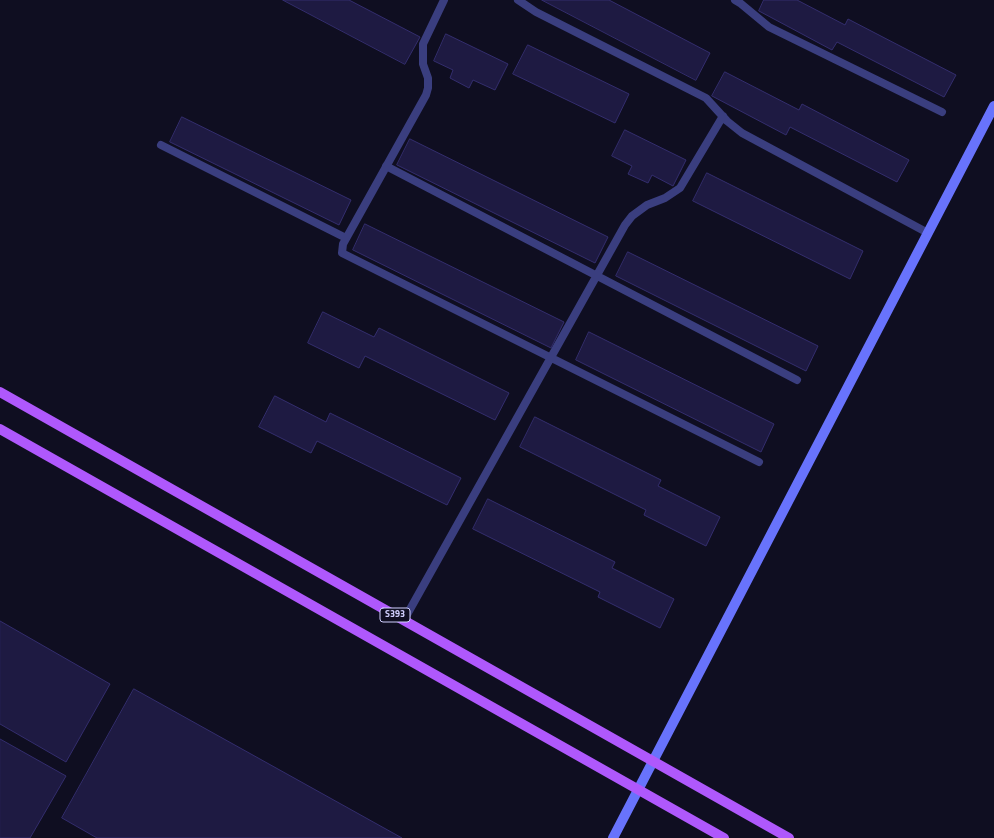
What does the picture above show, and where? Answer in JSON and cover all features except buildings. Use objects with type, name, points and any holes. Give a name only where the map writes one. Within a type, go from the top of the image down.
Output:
[{"type":"main road","name":"S393","points":[[0,392],[790,838]]},
{"type":"main road","points":[[0,429],[724,838]]},
{"type":"street","points":[[613,838],[994,106]]},
{"type":"lane","points":[[444,0],[423,44],[423,64],[428,78],[426,95],[346,238],[343,244],[342,253],[759,462]]},
{"type":"lane","points":[[518,0],[536,12],[706,98],[742,133],[928,233]]},
{"type":"lane","points":[[735,0],[769,27],[942,112]]},
{"type":"lane","points":[[404,620],[625,225],[632,216],[647,205],[665,198],[680,188],[723,116]]},
{"type":"lane","points":[[161,145],[346,238]]},
{"type":"lane","points":[[386,166],[797,380]]}]
